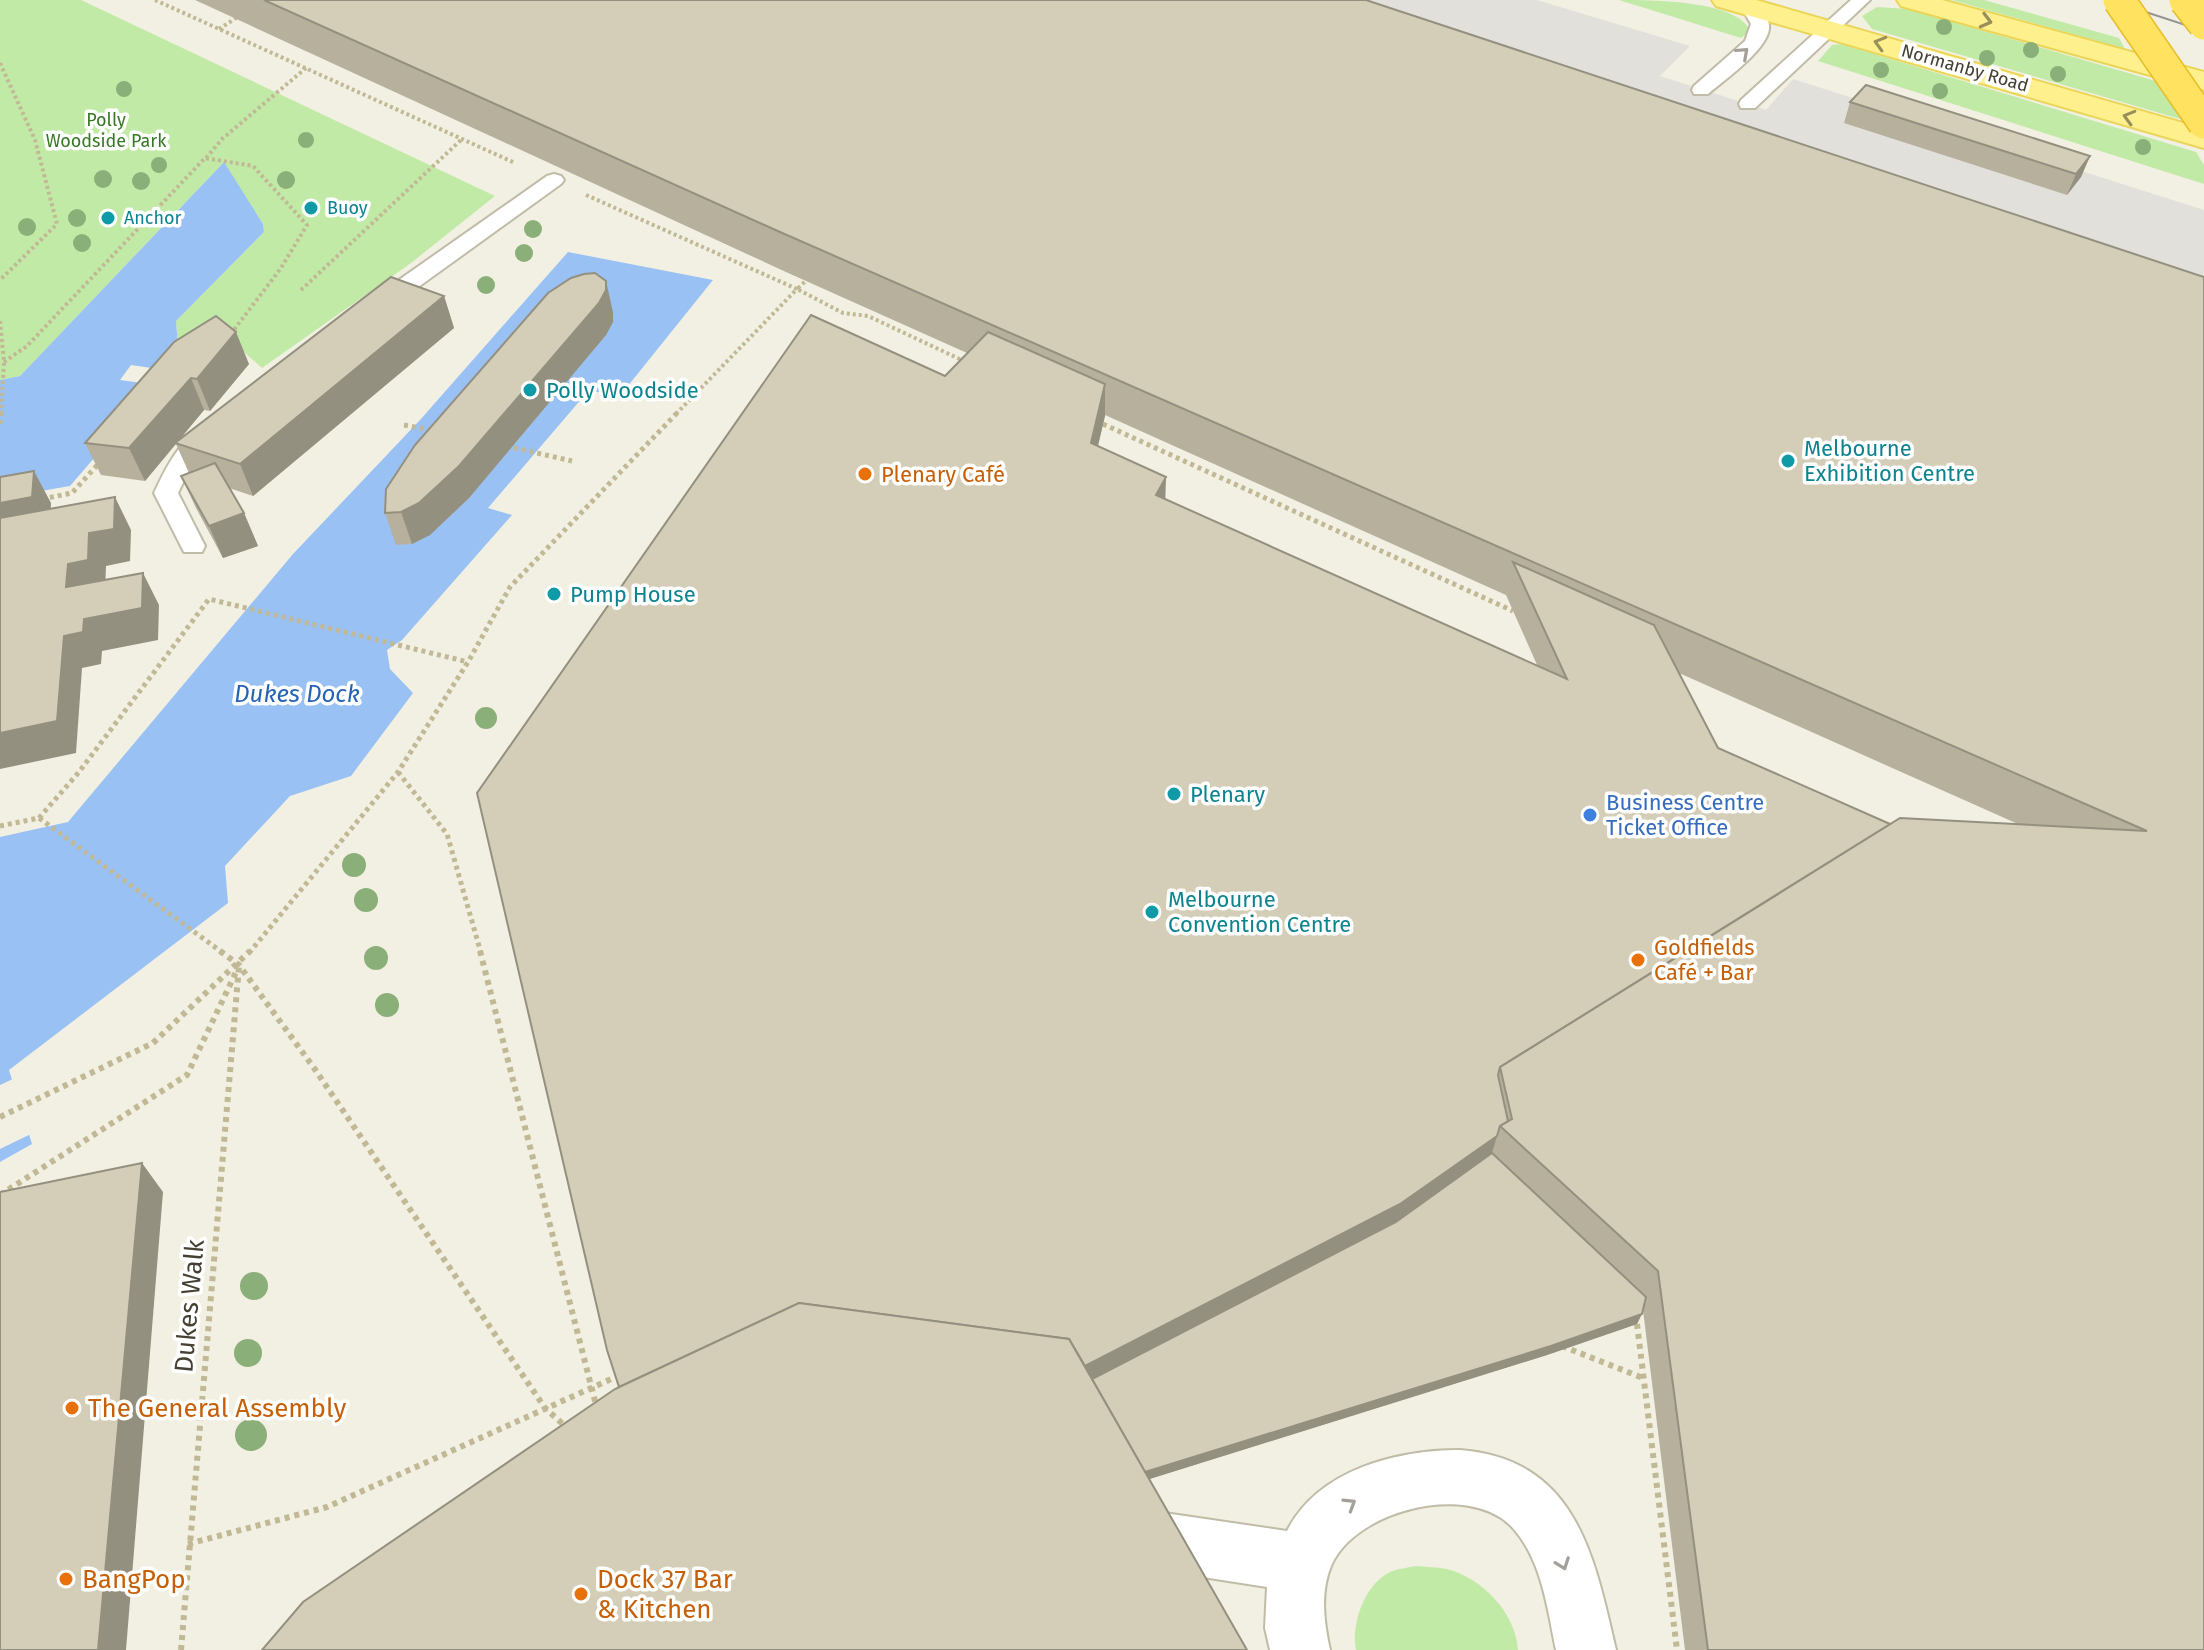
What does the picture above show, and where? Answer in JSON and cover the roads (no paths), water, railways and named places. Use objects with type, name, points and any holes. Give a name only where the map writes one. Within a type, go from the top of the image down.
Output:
[{"type":"highway","points":[[2119,0],[2204,123]]},
{"type":"highway","points":[[2185,0],[2204,24]]},
{"type":"main road","points":[[1911,0],[2204,81]]},
{"type":"main road","name":"Normanby Road","points":[[1738,4],[1830,28],[2204,139]]},
{"type":"street","points":[[1300,1650],[1292,1609],[1302,1563],[1327,1523],[1341,1509],[1364,1496],[1419,1481],[1453,1477],[1483,1480],[1509,1488],[1531,1506],[1551,1533],[1565,1568],[1586,1650]]},
{"type":"street","points":[[1151,1540],[1302,1563]]},
{"type":"lane","points":[[1748,104],[1861,0]]},
{"type":"lane","points":[[1701,90],[1753,45],[1760,32],[1760,22],[1738,4]]},
{"type":"lane","points":[[363,316],[554,180]]},
{"type":"lane","points":[[193,546],[166,493],[183,458],[229,417]]},
{"type":"water","points":[[224,162],[263,224],[264,232],[176,321],[178,346],[172,371],[131,365],[120,380],[157,385],[70,486],[0,498],[0,380],[20,376]]},
{"type":"water","name":"Dukes Dock","points":[[568,252],[713,280],[619,397],[589,390],[488,508],[512,515],[402,640],[387,650],[390,669],[413,693],[351,776],[290,796],[225,866],[228,903],[9,1070],[32,1144],[0,1162],[0,837],[68,822],[293,554],[420,420]]},
{"type":"tram line","points":[[2109,0],[2204,31]]},
{"type":"place","name":"Buoy","points":[[311,208]]},
{"type":"place","name":"Anchor","points":[[108,218]]},
{"type":"place","name":"Polly Woodside","points":[[530,390]]},
{"type":"place","name":"Melbourne Exhibition Centre","points":[[1788,461]]},
{"type":"place","name":"Plenary Café","points":[[865,474]]},
{"type":"place","name":"Pump House","points":[[554,594]]},
{"type":"place","name":"Plenary","points":[[1174,794]]},
{"type":"place","name":"Business Centre Ticket Office","points":[[1590,815]]},
{"type":"place","name":"Melbourne Convention Centre","points":[[1152,912]]},
{"type":"place","name":"Goldfields Café + Bar","points":[[1638,960]]},
{"type":"place","name":"The General Assembly","points":[[72,1408]]},
{"type":"place","name":"BangPop","points":[[66,1579]]},
{"type":"place","name":"Dock 37 Bar & Kitchen","points":[[581,1594]]},
{"type":"park label","name":"Polly Woodside Park","points":[[106,130]]}]
